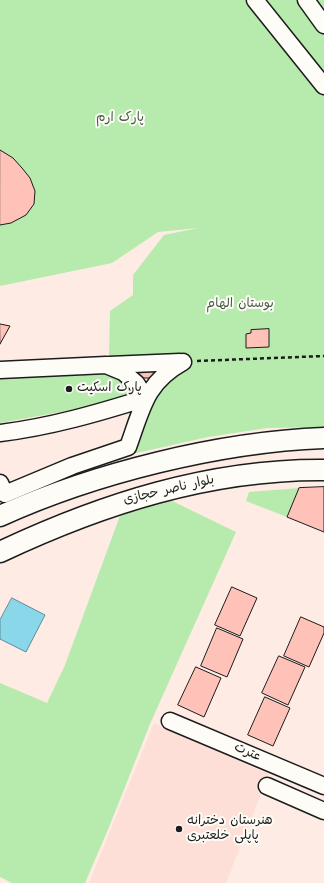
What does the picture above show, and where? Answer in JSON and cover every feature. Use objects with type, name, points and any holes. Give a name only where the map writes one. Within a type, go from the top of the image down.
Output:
[{"type":"main road","points":[[0,516],[23,506],[118,473],[216,449],[324,438]]},
{"type":"main road","name":"بلوار ناصر حجازی","points":[[0,552],[47,530],[112,505],[160,490],[285,469],[324,470]]},
{"type":"street","points":[[255,0],[324,86]]},
{"type":"street","points":[[306,0],[324,25]]},
{"type":"street","points":[[0,370],[183,362]]},
{"type":"street","points":[[2,491],[128,447],[146,398],[155,383],[167,371],[183,362]]},
{"type":"street","points":[[106,366],[122,372],[136,383],[146,398]]},
{"type":"street","points":[[0,433],[31,429],[81,418],[146,398]]},
{"type":"street","name":"عترت","points":[[170,721],[324,786]]},
{"type":"street","points":[[267,786],[324,811]]},
{"type":"path","points":[[183,362],[324,356]]},
{"type":"shaded area","name":"هنرستان دخترانه پاپلی خلعتبری","points":[[154,723],[269,774],[226,883],[89,883]]},
{"type":"green space","name":"پارک ارم","points":[[0,0],[324,0],[324,427],[267,428],[208,437],[132,454],[171,355],[109,358],[110,311],[133,295],[133,275],[164,235],[198,228],[158,232],[112,263],[0,286]]},
{"type":"green space","name":"پارک اسکیت","points":[[120,367],[134,393],[104,404],[0,423],[0,372]]},
{"type":"green space","points":[[299,488],[287,517],[246,501],[249,492]]},
{"type":"green space","points":[[170,500],[236,532],[150,724],[85,883],[12,883],[0,877],[0,683],[47,703],[65,665],[121,513]]},
{"type":"water","points":[[12,598],[45,615],[26,652],[0,639],[0,620]]},
{"type":"building","points":[[0,150],[13,158],[22,168],[30,178],[35,191],[34,204],[26,215],[11,223],[0,225]]},
{"type":"building","points":[[0,324],[10,326],[0,344]]},
{"type":"building","points":[[269,329],[269,347],[246,348],[246,334],[251,333],[251,330]]},
{"type":"building","points":[[137,367],[157,367],[156,378],[136,378]]},
{"type":"building","points":[[324,487],[324,532],[287,517],[299,488]]},
{"type":"building","points":[[232,587],[257,598],[240,636],[215,625]]},
{"type":"building","points":[[301,617],[324,627],[324,633],[309,667],[284,656]]},
{"type":"building","points":[[217,628],[243,639],[227,677],[201,666]]},
{"type":"building","points":[[279,656],[305,667],[288,705],[262,693]]},
{"type":"building","points":[[196,667],[221,678],[204,717],[178,705]]},
{"type":"building","points":[[265,697],[290,708],[273,746],[248,735]]},
{"type":"place","name":"پارک اسکیت","points":[[69,389]]},
{"type":"place","name":"هنرستان دخترانه پاپلی خلعتبری","points":[[179,829]]},
{"type":"park label","name":"بوستان الهام","points":[[240,305]]}]
